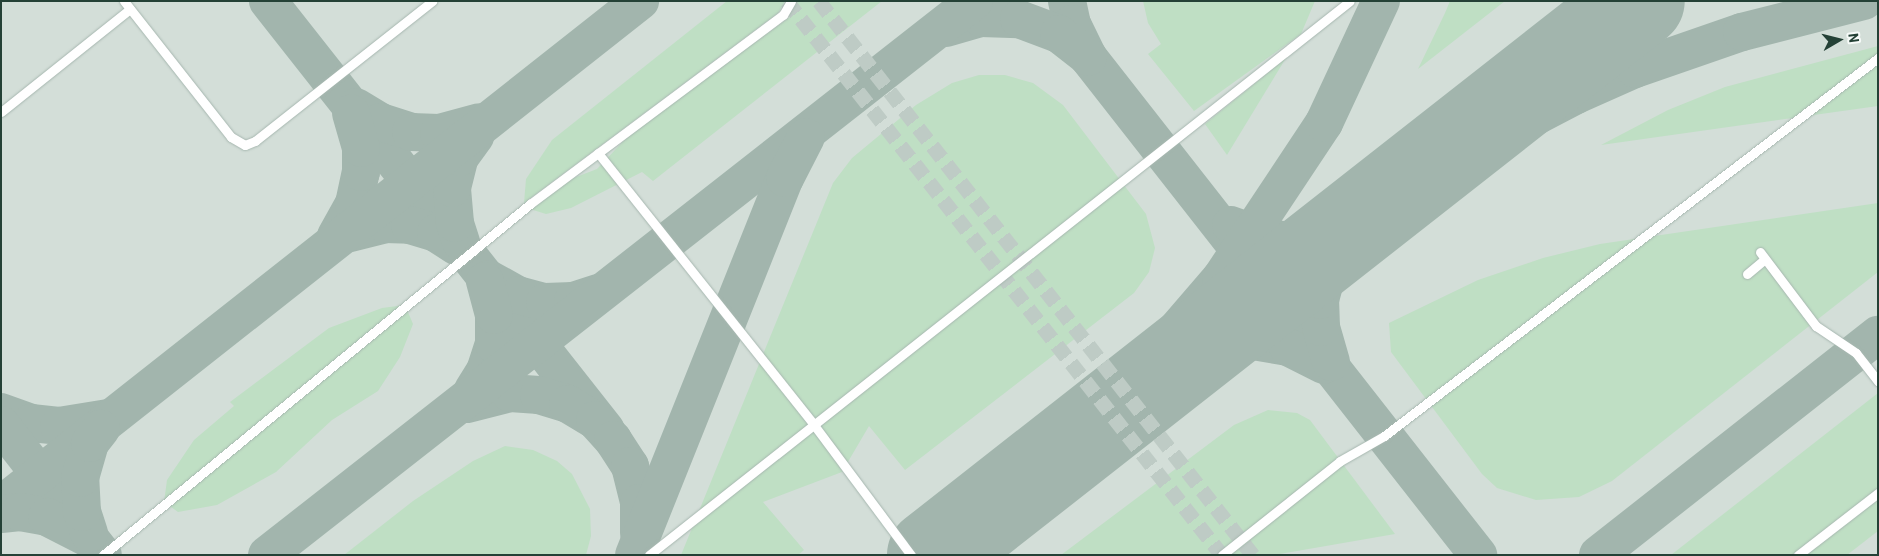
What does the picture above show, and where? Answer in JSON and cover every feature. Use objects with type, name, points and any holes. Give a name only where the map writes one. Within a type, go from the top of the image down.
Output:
[{"type":"lane","points":[[416,1],[423,9]]},
{"type":"lane","points":[[1,112],[127,5],[231,137],[245,145],[255,141],[432,1]]},
{"type":"lane","points":[[103,555],[530,204],[783,14],[791,1]]},
{"type":"lane","points":[[649,555],[1350,1]]},
{"type":"lane","points":[[1222,555],[1340,462],[1384,436],[1878,58]]},
{"type":"lane","points":[[598,153],[814,425],[911,555]]},
{"type":"lane","points":[[1747,274],[1763,256],[1816,326],[1856,353],[1878,381]]},
{"type":"lane","points":[[1798,555],[1878,493]]},
{"type":"shaded area","points":[[1,1],[1878,1],[1878,555],[1,555]]},
{"type":"green space","points":[[727,1],[785,1],[778,13],[524,203],[526,179],[552,140]]},
{"type":"green space","points":[[798,1],[882,1],[653,181],[642,172],[571,208],[546,214],[530,209],[571,179],[597,169],[633,131],[790,17]]},
{"type":"green space","points":[[1143,1],[1315,1],[1301,34],[1194,111],[1148,54],[1161,44],[1148,23]]},
{"type":"green space","points":[[1450,1],[1505,1],[1418,69],[1445,13]]},
{"type":"green space","points":[[1878,46],[1878,106],[1601,145],[1668,110],[1725,87]]},
{"type":"green space","points":[[1286,58],[1227,155],[1205,124]]},
{"type":"green space","points":[[979,75],[1005,75],[1033,83],[1063,105],[1146,214],[1155,248],[1149,272],[1134,293],[905,470],[869,426],[842,472],[763,502],[804,550],[798,555],[681,555],[833,183],[852,158],[916,105],[952,83]]},
{"type":"green space","points":[[1878,203],[1878,272],[1612,481],[1579,497],[1536,500],[1497,488],[1482,474],[1391,352],[1389,323],[1478,280],[1543,258],[1600,244]]},
{"type":"green space","points":[[405,305],[413,324],[400,357],[378,391],[332,420],[276,472],[217,505],[178,512],[164,502],[167,480],[194,440],[234,406],[230,402],[329,328],[382,308]]},
{"type":"green space","points":[[1878,393],[1878,531],[1847,555],[1671,555]]},
{"type":"green space","points":[[1268,410],[1297,413],[1310,420],[1395,534],[1274,555],[1061,555],[1234,425]]},
{"type":"green space","points":[[505,446],[533,450],[557,461],[572,474],[590,509],[591,536],[586,555],[344,555],[413,501],[473,461]]},
{"type":"taxiway","points":[[268,1],[606,430]]},
{"type":"taxiway","points":[[1,505],[640,1]]},
{"type":"taxiway","points":[[267,555],[974,1]]},
{"type":"taxiway","points":[[1067,1],[1072,24],[1088,57],[1478,555]]},
{"type":"taxiway","points":[[1023,485],[1141,371],[1221,278],[1324,123],[1381,1]]},
{"type":"taxiway","points":[[1498,112],[1612,1]]},
{"type":"taxiway","points":[[1308,260],[1460,156],[1576,95],[1635,69],[1742,32],[1864,1]]},
{"type":"taxiway","points":[[946,28],[981,18],[1019,19],[1059,34],[1088,57]]},
{"type":"taxiway","points":[[356,107],[381,122],[411,132],[439,133],[480,122]]},
{"type":"taxiway","points":[[336,236],[354,204],[361,172],[361,148],[351,113]]},
{"type":"taxiway","points":[[461,242],[455,223],[452,188],[460,157],[475,136]]},
{"type":"taxiway","points":[[634,555],[785,178],[806,137]]},
{"type":"taxiway","points":[[350,233],[385,224],[410,225],[436,233],[456,246]]},
{"type":"taxiway","points":[[1231,225],[1266,238],[1290,241],[1339,229]]},
{"type":"taxiway","points":[[1331,362],[1321,327],[1320,300],[1327,273],[1345,236]]},
{"type":"taxiway","points":[[489,279],[518,295],[545,302],[573,301],[598,293]]},
{"type":"taxiway","points":[[473,390],[485,371],[494,344],[494,315],[485,281]]},
{"type":"taxiway","points":[[1598,555],[1878,335]]},
{"type":"taxiway","points":[[1187,356],[1247,340],[1288,347],[1324,365]]},
{"type":"taxiway","points":[[467,404],[510,393],[539,395],[568,404],[595,420],[613,440],[630,466],[639,503],[639,533]]},
{"type":"taxiway","points":[[1,412],[31,423],[59,426],[108,418]]},
{"type":"taxiway","points":[[1,425],[103,555]]},
{"type":"taxiway","points":[[89,533],[82,512],[80,478],[90,443],[101,429]]},
{"type":"taxiway","points":[[1,514],[20,512],[47,517],[86,537]]},
{"type":"runway","points":[[933,555],[1639,1]]},
{"type":"tunnel","points":[[787,1],[1222,555]]},
{"type":"tunnel","points":[[819,1],[1253,555]]}]
